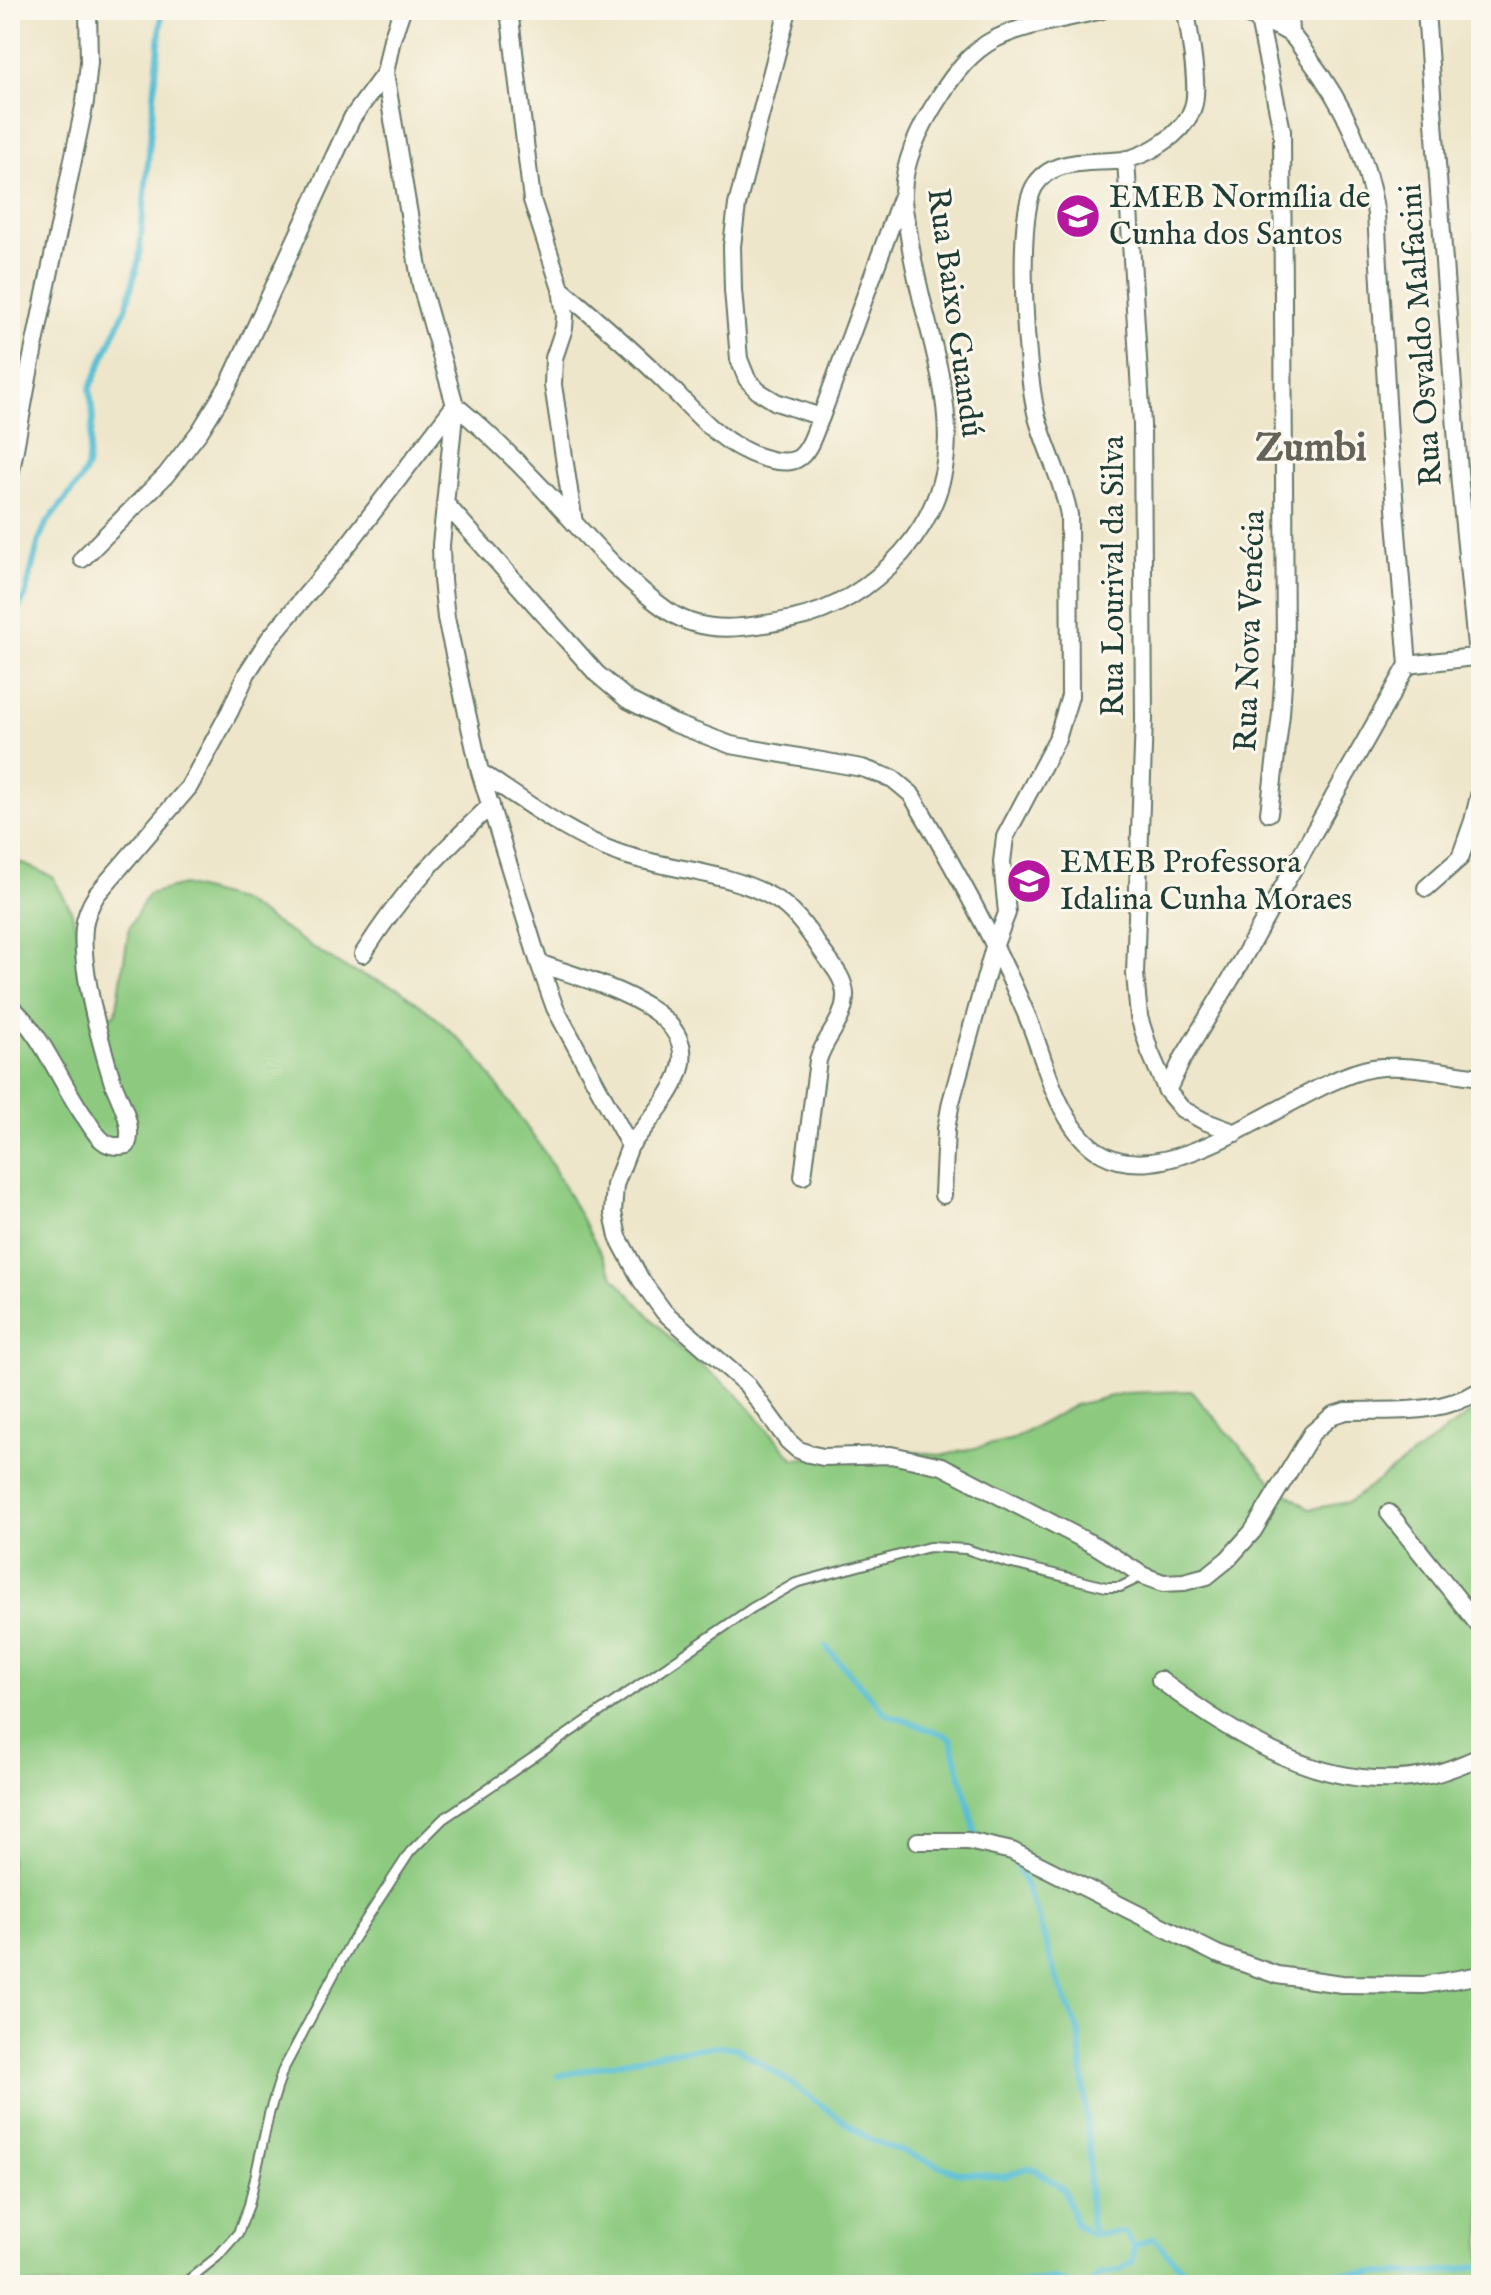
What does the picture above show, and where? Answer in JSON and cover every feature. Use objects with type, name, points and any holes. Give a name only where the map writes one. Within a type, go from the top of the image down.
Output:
[{"type":"street","points":[[10,476],[85,102],[89,62],[88,10]]},
{"type":"street","points":[[402,10],[385,73],[421,285],[455,405],[441,545],[446,618],[480,772],[539,963],[555,1008],[630,1146]]},
{"type":"street","points":[[509,10],[532,200],[561,289],[565,322],[554,358],[553,385],[575,524]]},
{"type":"street","points":[[788,10],[737,205],[732,246],[733,290],[739,359],[747,379],[758,391],[776,402],[821,417]]},
{"type":"street","name":"Rua Baixo Guandú","points":[[455,405],[612,565],[670,612],[697,624],[726,629],[752,627],[814,615],[851,597],[887,569],[921,531],[937,498],[946,460],[947,420],[940,372],[911,252],[903,193],[911,150],[920,128],[954,74],[993,40],[1013,32],[1102,10]]},
{"type":"street","points":[[943,1195],[946,1129],[951,1102],[994,947],[1007,913],[1002,862],[1005,837],[1057,739],[1070,696],[1069,515],[1064,488],[1051,461],[1037,415],[1029,368],[1025,310],[1026,210],[1035,186],[1046,172],[1065,164],[1126,159],[1157,148],[1181,128],[1194,107],[1195,87],[1186,10]]},
{"type":"street","points":[[1167,1091],[1408,665],[1389,436],[1376,214],[1370,177],[1345,114],[1318,70],[1290,34],[1231,10]]},
{"type":"street","points":[[1289,10],[1290,34]]},
{"type":"street","name":"Rua Osvaldo Malfacini","points":[[1426,10],[1460,485],[1479,656]]},
{"type":"street","name":"Rua Nova Venécia","points":[[1259,20],[1282,131],[1285,651],[1269,813]]},
{"type":"street","points":[[82,559],[166,475],[200,431],[229,384],[352,118],[385,73]]},
{"type":"street","name":"Rua Lourival da Silva","points":[[1126,159],[1142,425],[1144,719],[1135,974],[1139,1017],[1167,1091],[1182,1109],[1236,1133]]},
{"type":"street","points":[[561,289],[722,436],[744,450],[770,459],[788,461],[806,451],[821,417],[903,193]]},
{"type":"street","points":[[10,1006],[22,1016],[68,1094],[101,1140],[117,1147],[127,1145],[130,1130],[112,1079],[86,973],[84,927],[88,910],[97,894],[189,787],[247,673],[269,639],[344,550],[455,405]]},
{"type":"street","points":[[445,503],[589,665],[628,700],[673,723],[731,745],[862,768],[893,779],[911,794],[994,947],[1024,1008],[1071,1124],[1088,1146],[1113,1158],[1144,1163],[1176,1159],[1236,1133],[1340,1077],[1372,1068],[1407,1067],[1481,1077]]},
{"type":"street","points":[[1408,665],[1479,656]]},
{"type":"street","points":[[480,772],[588,840],[617,853],[742,883],[776,899],[804,925],[843,981],[845,994],[841,1018],[818,1060],[803,1176]]},
{"type":"street","points":[[1426,888],[1460,858],[1481,788]]},
{"type":"street","points":[[363,954],[411,884],[491,805]]},
{"type":"street","points":[[539,963],[646,1005],[663,1016],[675,1031],[681,1045],[679,1074],[630,1146],[615,1185],[613,1213],[618,1237],[641,1280],[664,1312],[747,1385],[797,1449],[823,1457],[891,1455],[942,1466],[1096,1546],[1144,1576],[1163,1583],[1184,1582],[1207,1576],[1228,1559],[1253,1531],[1312,1433],[1333,1415],[1346,1411],[1445,1406],[1481,1390]]},
{"type":"street","points":[[1389,1513],[1481,1628]]},
{"type":"street","points":[[1160,1680],[1215,1721],[1261,1746],[1326,1773],[1376,1781],[1430,1775],[1481,1757]]},
{"type":"street","points":[[918,1841],[968,1841],[1012,1851],[1205,1949],[1277,1975],[1342,1984],[1410,1985],[1481,1975]]},
{"type":"lane","points":[[182,2285],[217,2257],[238,2233],[249,2205],[269,2114],[282,2072],[350,1944],[410,1852],[443,1819],[752,1608],[796,1583],[905,1552],[947,1547],[966,1549],[1106,1587],[1120,1587],[1144,1576]]},
{"type":"green space","points":[[10,858],[53,877],[71,910],[102,1018],[116,1014],[129,928],[148,894],[183,885],[241,901],[345,968],[399,989],[433,1015],[475,1054],[547,1156],[614,1277],[678,1347],[736,1393],[794,1459],[892,1450],[945,1455],[1013,1439],[1075,1405],[1124,1393],[1191,1391],[1271,1481],[1309,1509],[1349,1502],[1481,1405],[1481,2285],[10,2285]]},
{"type":"waterway","points":[[10,626],[25,596],[46,524],[87,468],[93,419],[90,388],[127,305],[139,259],[162,10]]},
{"type":"waterway","points":[[826,1647],[886,1714],[945,1735],[951,1740],[976,1834]]},
{"type":"waterway","points":[[1011,1856],[1037,1914],[1053,1968],[1079,2033],[1089,2146],[1090,2220],[1095,2234]]},
{"type":"waterway","points":[[558,2076],[669,2052],[718,2046],[737,2048],[869,2139],[956,2172],[1003,2177],[1027,2168],[1036,2170],[1064,2190],[1076,2224],[1090,2234],[1125,2232],[1134,2246],[1133,2261],[1121,2270],[1101,2274],[1089,2285]]},
{"type":"waterway","points":[[1134,2246],[1153,2238],[1197,2285]]},
{"type":"waterway","points":[[1221,2285],[1224,2273],[1434,2273],[1481,2266]]},
{"type":"waterway","points":[[1003,2285],[1054,2279],[1071,2285]]},
{"type":"place","name":"EMEB Normília de Cunha dos Santos","points":[[1078,216]]},
{"type":"place","name":"EMEB Professora Idalina Cunha Moraes","points":[[1029,881]]},
{"type":"district","name":"Zumbi","points":[[1311,449]]}]
